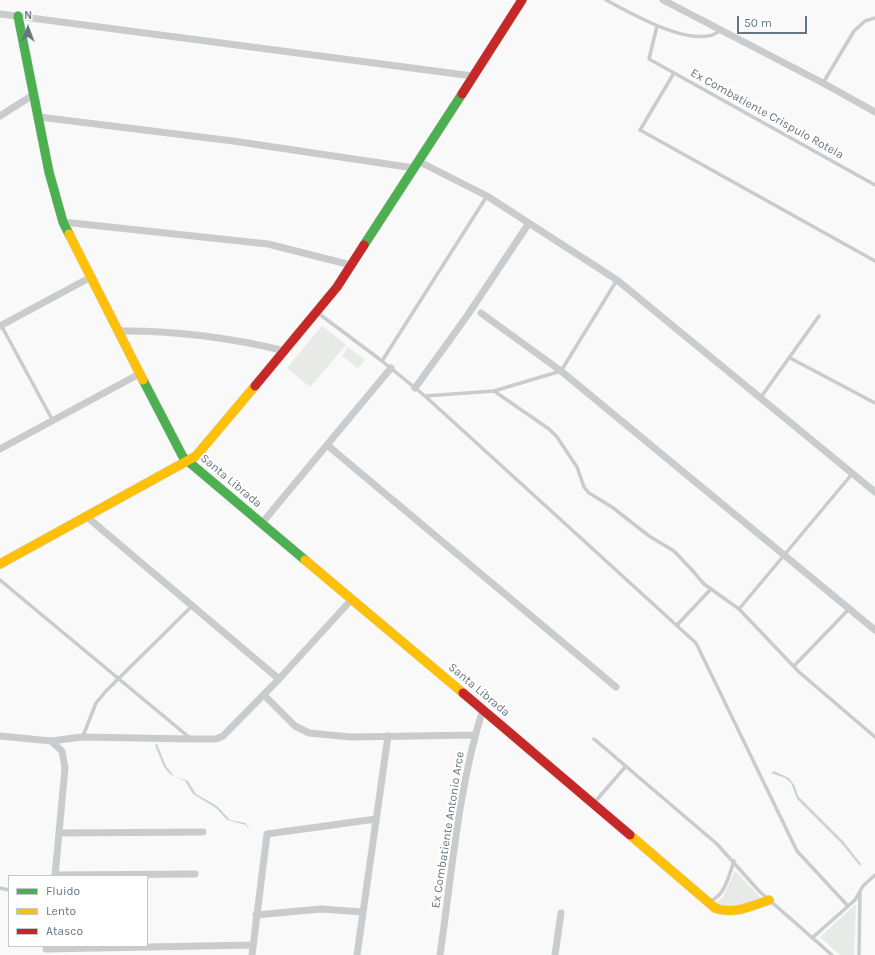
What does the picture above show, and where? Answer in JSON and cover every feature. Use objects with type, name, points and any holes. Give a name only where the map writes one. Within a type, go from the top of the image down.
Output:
[{"type":"street","points":[[0,564],[87,517],[186,459],[196,456],[317,313],[351,265],[522,0]]},
{"type":"street","points":[[662,0],[823,83],[875,112]]},
{"type":"street","points":[[0,14],[473,76]]},
{"type":"street","points":[[18,16],[49,172],[63,222],[186,459]]},
{"type":"street","points":[[0,116],[33,96]]},
{"type":"street","points":[[39,117],[416,165],[487,196],[617,280],[875,492]]},
{"type":"street","points":[[63,222],[268,244],[351,265]]},
{"type":"street","points":[[414,388],[467,316],[529,223]]},
{"type":"street","points":[[0,325],[91,277]]},
{"type":"street","points":[[481,312],[561,371],[875,630]]},
{"type":"street","points":[[119,331],[158,331],[258,344],[285,351]]},
{"type":"street","points":[[262,523],[391,368]]},
{"type":"street","points":[[0,449],[53,422],[141,373]]},
{"type":"street","points":[[327,445],[616,687]]},
{"type":"street","name":"Santa Librada","points":[[186,459],[483,709],[707,902],[718,910],[736,910],[769,900]]},
{"type":"street","points":[[87,517],[279,679]]},
{"type":"street","points":[[0,736],[51,740],[82,737],[216,739],[223,736],[264,695],[352,599]]},
{"type":"street","points":[[264,695],[295,726],[309,733],[352,737],[475,735]]},
{"type":"street","name":"Ex Combatiente Antonio Arce","points":[[440,955],[463,793],[475,735],[483,709]]},
{"type":"street","points":[[357,955],[388,736]]},
{"type":"street","points":[[51,740],[62,751],[65,768],[55,875],[195,874]]},
{"type":"street","points":[[252,955],[267,834],[376,819]]},
{"type":"street","points":[[60,833],[203,832]]},
{"type":"street","points":[[256,915],[321,909],[362,912]]},
{"type":"street","points":[[555,955],[561,913]]},
{"type":"street","points":[[46,950],[253,945]]},
{"type":"street","points":[[156,955],[158,947]]},
{"type":"lane","points":[[606,0],[657,26],[695,36],[713,36],[721,30]]},
{"type":"lane","points":[[823,83],[854,31],[865,21],[875,18]]},
{"type":"lane","name":"Ex Combatiente Crispulo Rotela","points":[[657,26],[649,59],[875,185]]},
{"type":"lane","points":[[674,73],[640,130],[875,261]]},
{"type":"lane","points":[[382,361],[487,196]]},
{"type":"lane","points":[[425,396],[494,391],[561,371],[617,280]]},
{"type":"lane","points":[[317,313],[382,361],[425,396],[696,643],[797,851],[848,906]]},
{"type":"lane","points":[[761,397],[819,316]]},
{"type":"lane","points":[[0,325],[53,422]]},
{"type":"lane","points":[[790,358],[875,403]]},
{"type":"lane","points":[[494,391],[549,429],[557,437],[577,467],[584,487],[589,492],[612,507],[649,536],[668,547],[710,590],[738,609],[794,666],[875,737]]},
{"type":"lane","points":[[738,609],[853,473]]},
{"type":"lane","points":[[0,580],[191,739]]},
{"type":"lane","points":[[677,625],[710,590]]},
{"type":"lane","points":[[82,737],[96,703],[118,679],[193,605]]},
{"type":"lane","points":[[794,666],[849,608]]},
{"type":"lane","points":[[594,739],[717,844],[769,900],[832,955]]},
{"type":"lane","points":[[593,804],[626,766]]},
{"type":"lane","points":[[707,902],[716,899],[721,893],[734,861]]},
{"type":"lane","points":[[812,938],[848,906],[863,886],[875,875]]},
{"type":"lane","points":[[859,955],[860,892]]},
{"type":"shaded area","points":[[322,326],[346,345],[310,387],[287,368]]},
{"type":"shaded area","points":[[348,347],[365,360],[358,368],[342,356]]},
{"type":"shaded area","points":[[157,744],[166,766],[174,776],[164,767],[155,745]]},
{"type":"shaded area","points":[[774,771],[789,778],[795,786],[798,796],[843,841],[861,864],[860,866],[842,844],[797,799],[791,783],[785,778],[771,773]]},
{"type":"shaded area","points":[[175,776],[188,781],[196,794],[217,806],[230,820],[246,823],[250,832],[246,825],[227,820],[216,808],[193,794],[185,781]]},
{"type":"shaded area","points":[[735,871],[761,898],[761,900],[727,907],[715,903],[723,897]]},
{"type":"shaded area","points":[[856,904],[854,955],[840,955],[820,937]]},
{"type":"traffic: fast","points":[[18,16],[49,172],[63,222],[69,234]]},
{"type":"traffic: fast","points":[[364,245],[462,94]]},
{"type":"traffic: fast","points":[[143,380],[183,457],[305,560]]},
{"type":"traffic: slow","points":[[69,234],[143,380]]},
{"type":"traffic: slow","points":[[0,564],[196,456],[255,386]]},
{"type":"traffic: slow","points":[[305,560],[463,693]]},
{"type":"traffic: slow","points":[[630,835],[715,908],[729,911],[736,910],[769,900]]},
{"type":"traffic: jam","points":[[462,94],[522,0]]},
{"type":"traffic: jam","points":[[255,386],[337,287],[364,245]]},
{"type":"traffic: jam","points":[[463,693],[630,835]]}]
